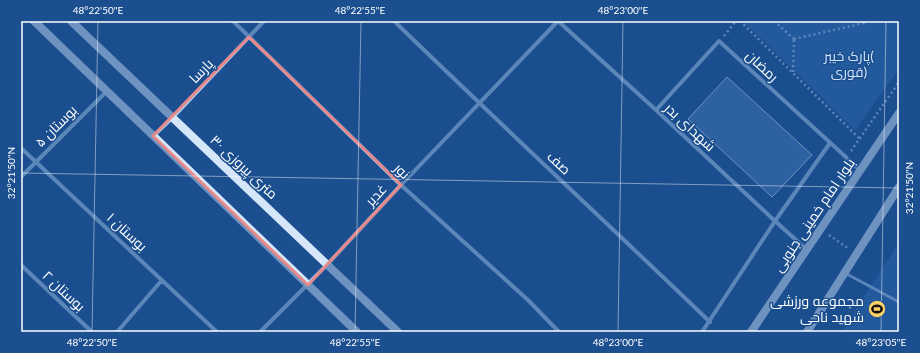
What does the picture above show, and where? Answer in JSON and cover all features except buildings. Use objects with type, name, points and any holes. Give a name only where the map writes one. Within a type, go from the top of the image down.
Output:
[{"type":"street","points":[[34,21],[357,332]]},
{"type":"street","name":"۳۰ متری پیروزی","points":[[72,21],[398,332]]},
{"type":"street","name":"نور","points":[[233,21],[401,185],[529,301],[560,332]]},
{"type":"street","name":"پارسا","points":[[153,136],[264,21]]},
{"type":"street","name":"صف","points":[[394,21],[479,104],[602,218],[710,322]]},
{"type":"street","name":"غدیر","points":[[260,332],[308,285],[401,185],[558,21]]},
{"type":"street","name":"شهدای بدر","points":[[558,21],[806,249]]},
{"type":"street","points":[[656,110],[719,41]]},
{"type":"street","name":"رمضان","points":[[719,41],[860,170]]},
{"type":"street","name":"بوستان ۵","points":[[21,177],[107,91]]},
{"type":"street","name":"بلوار امام خمینی جنوبی","points":[[751,332],[899,113]]},
{"type":"street","points":[[702,332],[775,221],[830,143]]},
{"type":"street","name":"بوستان ۱","points":[[21,148],[217,332]]},
{"type":"street","points":[[807,332],[899,187]]},
{"type":"street","name":"بوستان ۲","points":[[21,265],[92,332]]},
{"type":"street","points":[[117,332],[162,280]]},
{"type":"lane","points":[[845,273],[899,302]]},
{"type":"path","points":[[719,41],[736,21]]},
{"type":"path","points":[[740,21],[860,139]]},
{"type":"path","points":[[774,21],[794,39],[793,73]]},
{"type":"path","points":[[794,39],[864,22]]},
{"type":"path","points":[[851,152],[899,82]]},
{"type":"path","points":[[820,229],[857,254]]},
{"type":"highlighted area","points":[[249,37],[401,185],[308,285],[153,136]]},
{"type":"green space","name":"پارک خیبر( قوری)","points":[[743,21],[899,21],[899,69],[855,130]]},
{"type":"green space","name":"مجموعه ورزشی شهید ناحی","points":[[899,243],[899,332],[841,332]]},
{"type":"place","name":"مجموعه ورزشی شهید ناحی","points":[[877,309]]}]
